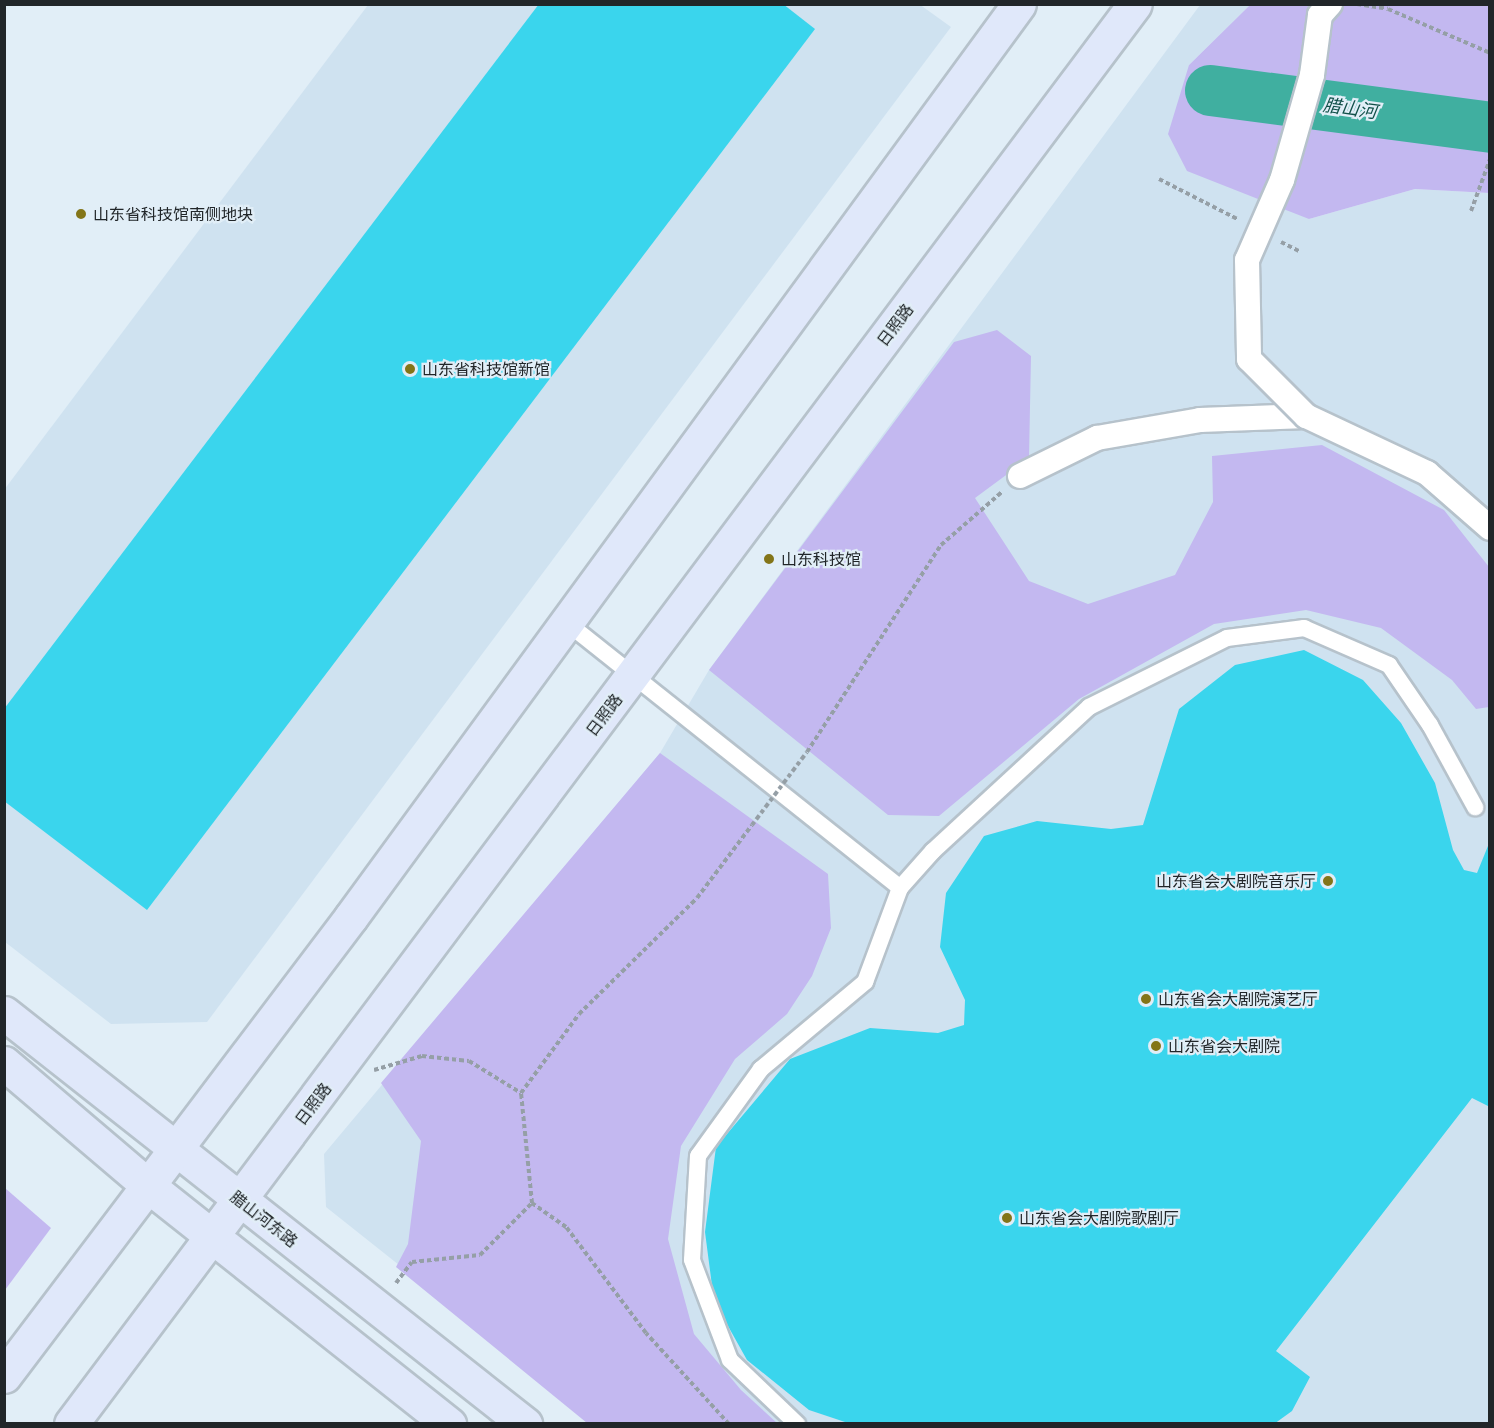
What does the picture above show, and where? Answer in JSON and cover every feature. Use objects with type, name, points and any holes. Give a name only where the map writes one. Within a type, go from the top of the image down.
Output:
[{"type":"main road","points":[[4,1376],[146,1184],[176,1150],[1019,4]]},
{"type":"main road","name":"日照路","points":[[71,1424],[211,1233],[240,1201],[1135,4]]},
{"type":"main road","name":"腊山河东路","points":[[4,1012],[240,1201],[525,1424]]},
{"type":"main road","points":[[4,1063],[146,1184],[211,1233],[449,1424]]},
{"type":"street","points":[[1330,4],[1320,15],[1312,75],[1282,180],[1247,260],[1249,359],[1306,416],[1427,473],[1490,528]]},
{"type":"street","points":[[1020,476],[1097,438],[1200,420],[1306,416]]},
{"type":"lane","points":[[566,622],[900,888]]},
{"type":"lane","points":[[797,1424],[730,1360],[692,1260],[698,1156],[761,1069],[865,982],[900,888],[933,851],[1089,707],[1227,638],[1304,628],[1389,665],[1430,725],[1475,807]]},
{"type":"path","points":[[1357,4],[1388,9],[1490,52]]},
{"type":"path","points":[[1472,211],[1490,159]]},
{"type":"path","points":[[1159,179],[1248,225]]},
{"type":"path","points":[[1279,241],[1299,251]]},
{"type":"path","points":[[729,1424],[646,1333],[566,1227],[532,1203],[521,1093],[579,1014],[697,898],[807,752],[941,545],[1020,476]]},
{"type":"path","points":[[371,1071],[422,1056],[469,1061],[521,1093]]},
{"type":"path","points":[[396,1283],[412,1262],[480,1255],[532,1203]]},
{"type":"shaded area","points":[[919,4],[951,27],[207,1022],[111,1024],[5,942],[4,490],[368,5]]},
{"type":"shaded area","points":[[1200,5],[1250,5],[1189,65],[1309,219],[1415,189],[1489,193],[1489,1423],[598,1423],[326,1207],[324,1154],[660,753],[709,670]]},
{"type":"shaded area","points":[[1250,5],[1489,5],[1489,193],[1415,189],[1309,219],[1187,171],[1168,134],[1189,65]]},
{"type":"shaded area","points":[[997,330],[1031,356],[1029,458],[975,498],[1029,581],[1088,604],[1175,575],[1213,502],[1212,456],[1322,445],[1444,510],[1489,567],[1489,707],[1476,709],[1452,680],[1381,628],[1306,610],[1214,624],[1079,699],[939,816],[888,815],[709,670],[954,342]]},
{"type":"shaded area","points":[[660,753],[828,874],[831,928],[812,976],[787,1014],[735,1059],[681,1146],[668,1239],[694,1334],[741,1390],[777,1423],[587,1423],[396,1267],[408,1244],[421,1141],[381,1083]]},
{"type":"shaded area","points":[[5,1188],[51,1228],[5,1290]]},
{"type":"building","name":"山东省科技馆新馆","points":[[539,4],[783,4],[815,29],[147,910],[4,801],[4,709]]},
{"type":"building","name":"山东省会大剧院","points":[[1304,650],[1363,680],[1401,723],[1435,783],[1453,850],[1464,870],[1477,873],[1490,841],[1490,1107],[1472,1098],[1276,1351],[1310,1377],[1292,1411],[1274,1424],[851,1424],[809,1410],[747,1360],[714,1301],[705,1232],[716,1147],[790,1059],[870,1028],[938,1033],[964,1025],[965,1000],[940,947],[946,893],[984,836],[1037,821],[1111,829],[1143,825],[1179,709],[1235,665]]},
{"type":"waterway","name":"腊山河","points":[[1210,90],[1490,127]]},
{"type":"place","name":"山东省科技馆南侧地块","points":[[81,214]]},
{"type":"place","name":"山东省科技馆新馆","points":[[410,369]]},
{"type":"place","name":"山东科技馆","points":[[769,559]]},
{"type":"place","name":"山东省会大剧院音乐厅","points":[[1328,881]]},
{"type":"place","name":"山东省会大剧院演艺厅","points":[[1146,999]]},
{"type":"place","name":"山东省会大剧院","points":[[1156,1046]]},
{"type":"place","name":"山东省会大剧院歌剧厅","points":[[1007,1218]]}]
